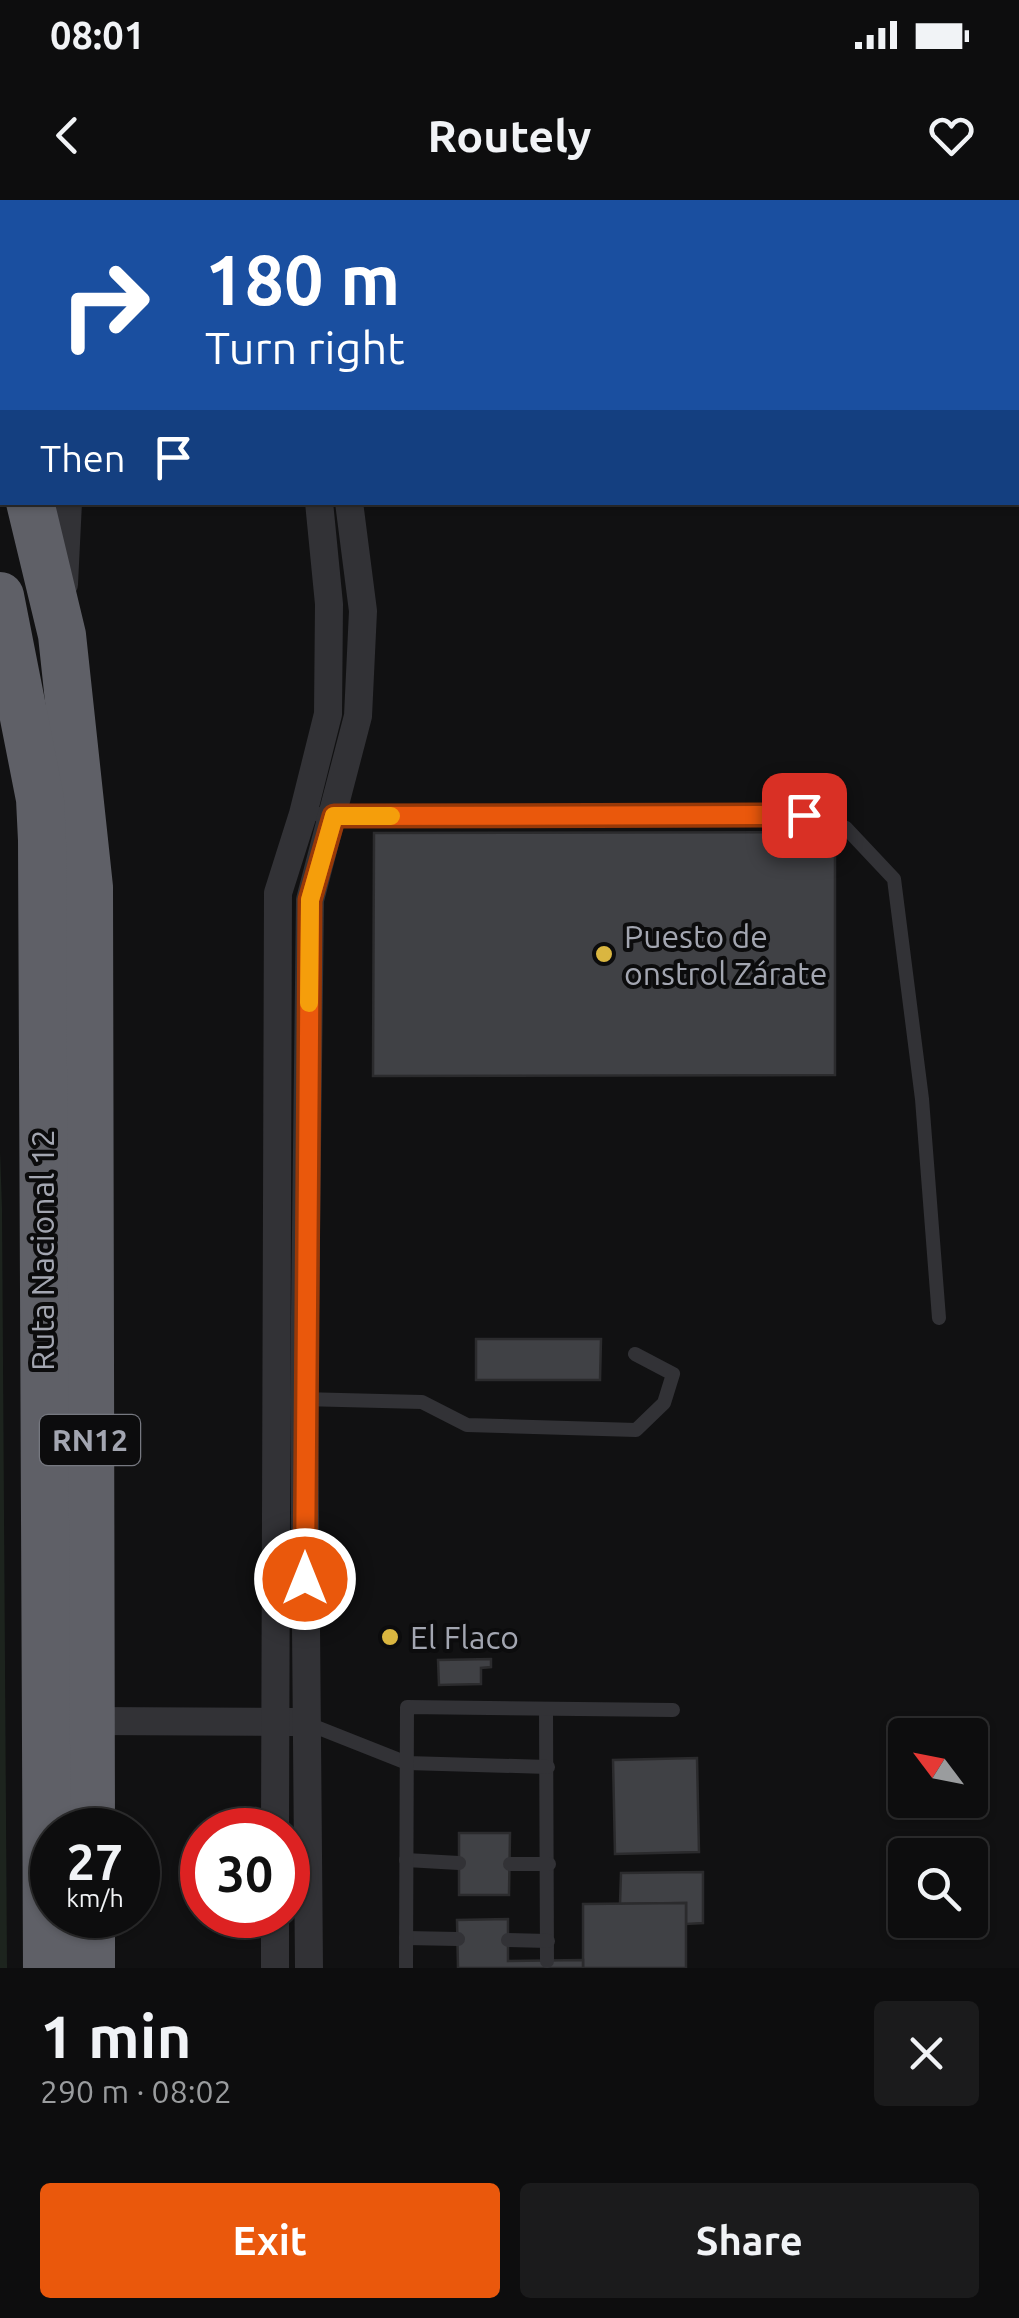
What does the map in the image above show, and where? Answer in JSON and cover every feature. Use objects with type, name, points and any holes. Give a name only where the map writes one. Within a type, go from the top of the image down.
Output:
[{"type":"highway","name":"Ruta Nacional 12","points":[[31,505],[62,635],[90,887],[90,1808]]},
{"type":"highway","name":"Ruta Nacional 12","points":[[0,596],[40,798],[42,840],[47,1968]]},
{"type":"highway","points":[[91,1938],[91,1968]]},
{"type":"street","points":[[62,635],[68,505]]},
{"type":"street","points":[[275,1808],[278,893],[303,814],[328,698],[330,604],[319,505]]},
{"type":"street","points":[[309,1968],[304,1400],[310,900],[358,716],[363,610],[349,505]]},
{"type":"street","points":[[90,1721],[305,1723]]},
{"type":"street","points":[[275,1938],[276,1968]]},
{"type":"lane","points":[[303,814],[804,815],[846,828],[894,880],[922,1099],[939,1318]]},
{"type":"lane","points":[[275,1398],[422,1402],[467,1425],[636,1430],[664,1403],[673,1374],[635,1354]]},
{"type":"lane","points":[[406,1968],[407,1706],[673,1710]]},
{"type":"lane","points":[[546,1709],[547,1961]]},
{"type":"lane","points":[[305,1723],[407,1763],[548,1766]]},
{"type":"lane","points":[[406,1860],[459,1863]]},
{"type":"lane","points":[[510,1864],[548,1864]]},
{"type":"lane","points":[[406,1938],[458,1939]]},
{"type":"lane","points":[[508,1940],[548,1940]]},
{"type":"shaded area","points":[[0,1151],[2,1208],[7,1968],[0,1968]]},
{"type":"building","name":"Puesto de onstrol Zárate","points":[[835,832],[835,1075],[373,1076],[374,833]]},
{"type":"building","points":[[476,1339],[601,1339],[600,1380],[476,1380]]},
{"type":"building","points":[[491,1659],[491,1667],[481,1668],[481,1684],[439,1685],[438,1660]]},
{"type":"building","points":[[697,1758],[699,1852],[615,1854],[613,1760]]},
{"type":"building","points":[[459,1833],[510,1833],[509,1895],[459,1895]]},
{"type":"building","points":[[703,1872],[703,1923],[686,1924],[686,1903],[620,1904],[621,1873]]},
{"type":"building","points":[[686,1903],[686,1968],[583,1968],[583,1904]]},
{"type":"building","points":[[508,1919],[508,1961],[583,1960],[583,1968],[458,1968],[457,1920]]},
{"type":"slow traffic","points":[[309,1003],[310,900],[334,816],[391,816]]},
{"type":"place","name":"Puesto de onstrol Zárate","points":[[604,954]]},
{"type":"place","name":"El Flaco","points":[[390,1637]]},
{"type":"route","points":[[305,1579],[310,900],[334,816],[804,815]]}]
